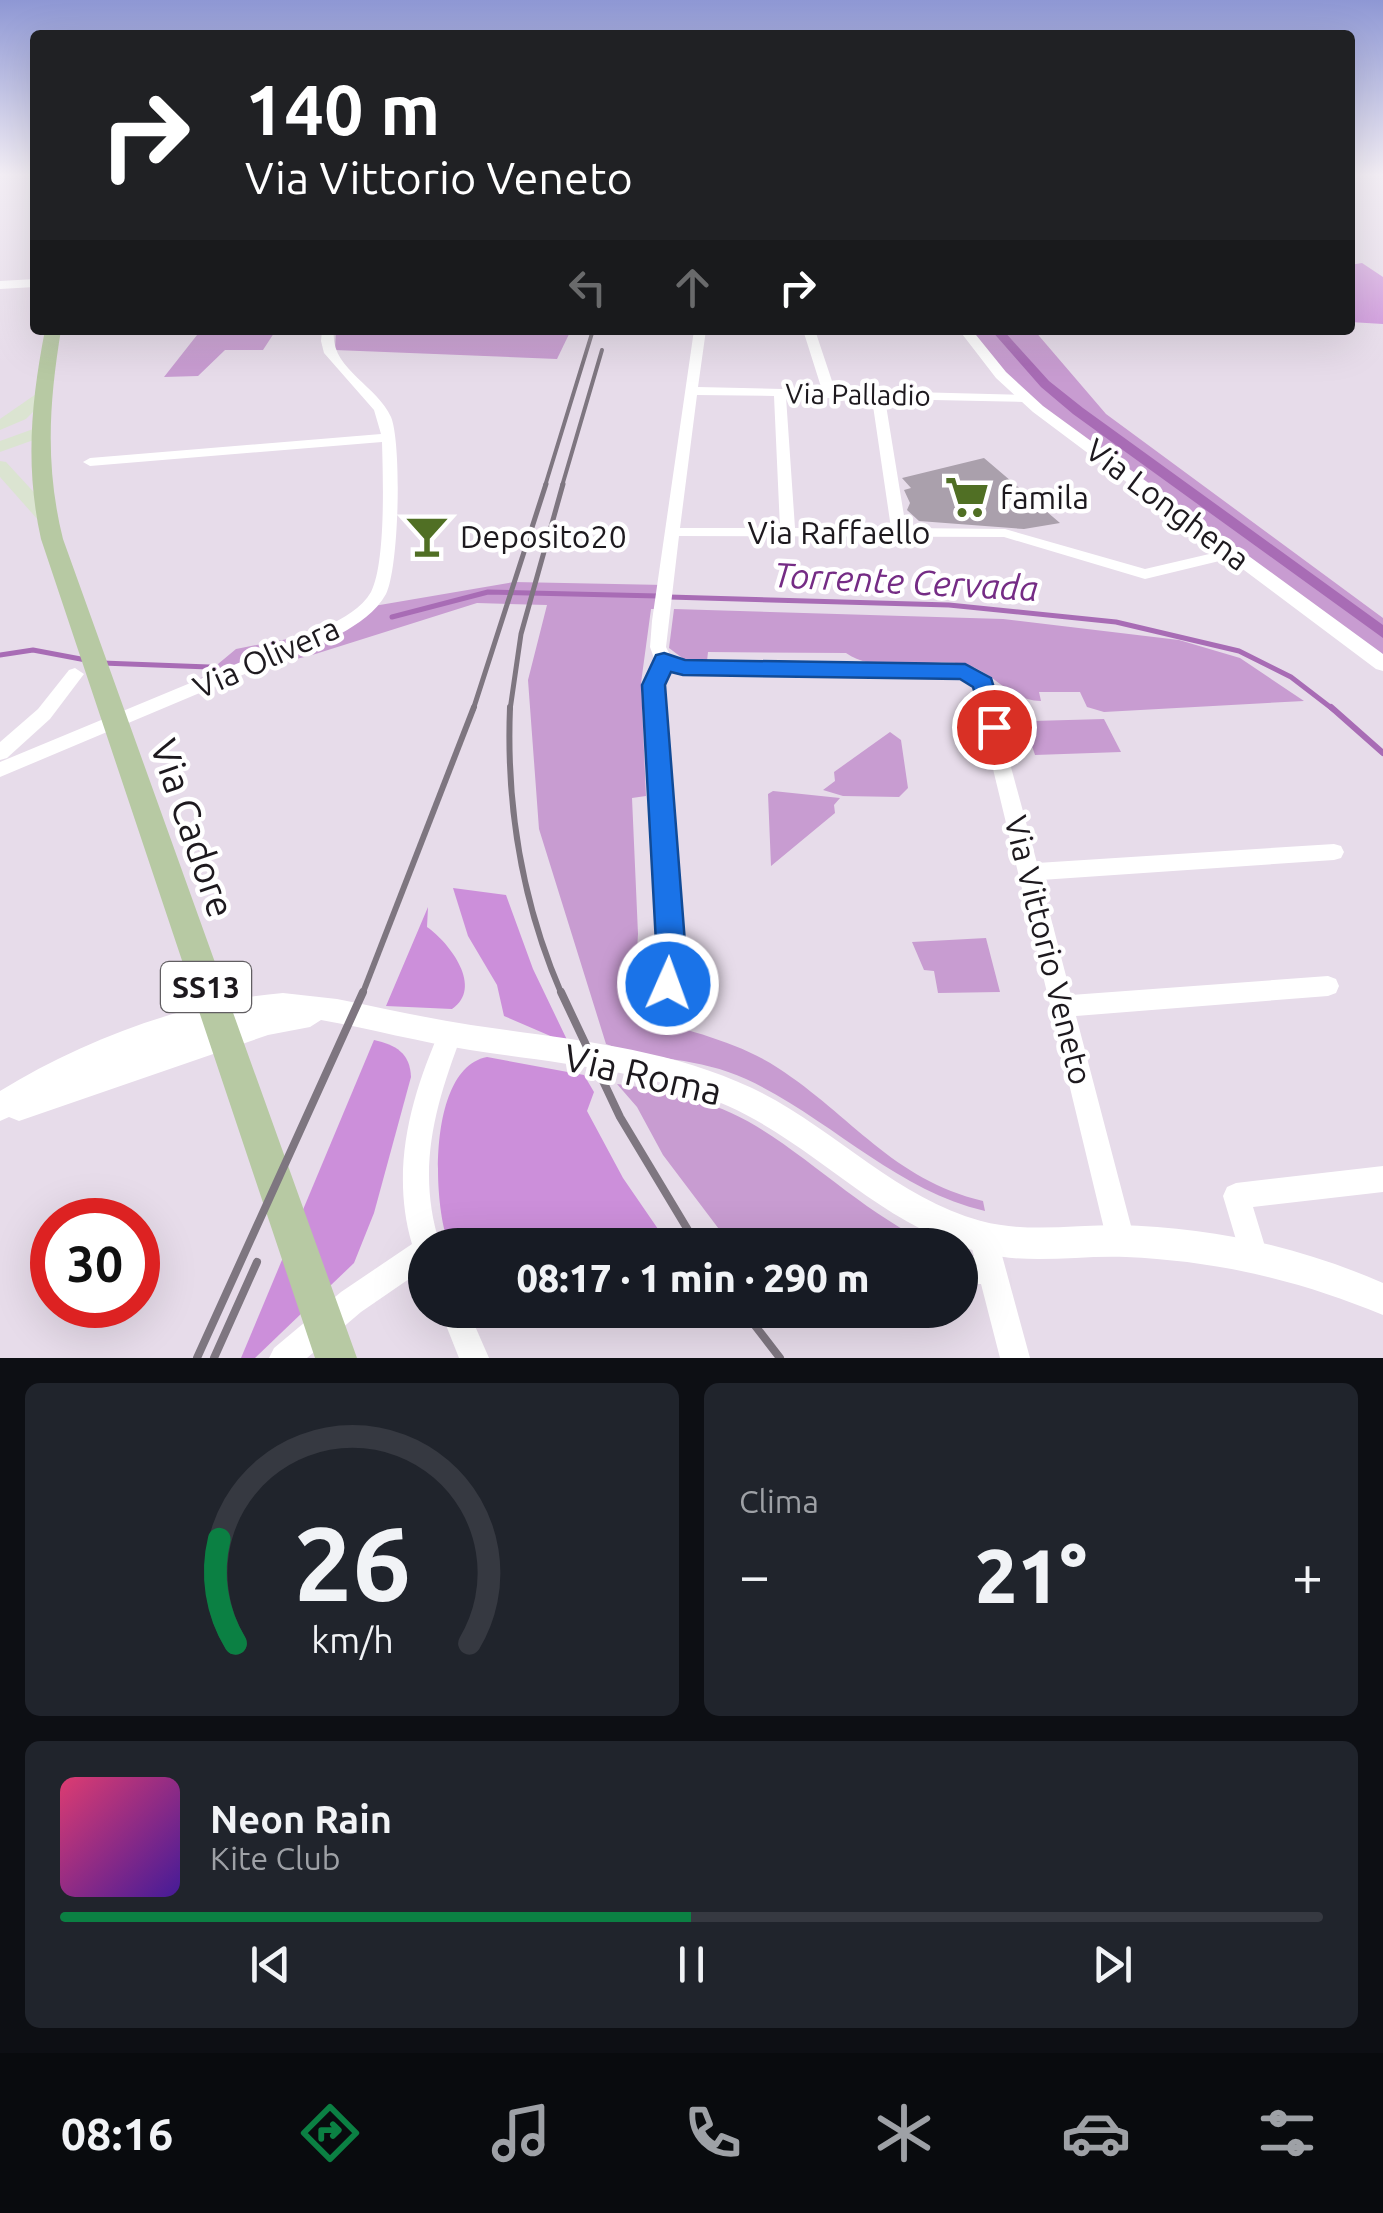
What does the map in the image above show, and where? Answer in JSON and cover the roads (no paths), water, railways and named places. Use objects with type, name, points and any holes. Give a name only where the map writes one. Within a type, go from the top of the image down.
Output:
[{"type":"main road","name":"SS13","points":[[36,434],[39,397],[53,335]]},
{"type":"main road","points":[[0,427],[20,416],[39,397]]},
{"type":"main road","points":[[0,427],[36,434]]},
{"type":"main road","points":[[0,447],[36,434]]},
{"type":"main road","name":"Via Cadore","points":[[36,434],[46,517],[77,615],[336,1358]]},
{"type":"main road","points":[[0,466],[46,517]]},
{"type":"street","points":[[0,285],[30,283]]},
{"type":"street","name":"Via Olivera","points":[[0,770],[334,630],[368,608],[386,575],[388,437],[376,400],[328,353],[326,335]]},
{"type":"street","points":[[667,1012],[670,943],[654,685],[664,660],[658,647],[662,609],[699,335]]},
{"type":"street","points":[[811,335],[830,394]]},
{"type":"street","name":"Via Longhena","points":[[969,335],[1024,398],[1383,664]]},
{"type":"street","name":"Via Palladio","points":[[692,391],[1024,398]]},
{"type":"street","points":[[780,392],[788,533]]},
{"type":"street","points":[[878,396],[899,532]]},
{"type":"street","points":[[90,462],[388,437]]},
{"type":"street","name":"Via Raffaello","points":[[674,532],[1004,533],[1145,574],[1234,553]]},
{"type":"street","name":"Via Vittorio Veneto","points":[[664,660],[683,668],[951,670],[976,676],[985,688],[1121,1241]]},
{"type":"street","points":[[0,753],[44,714],[75,674]]},
{"type":"street","points":[[1030,872],[1334,852]]},
{"type":"street","points":[[1063,1006],[1328,986]]},
{"type":"street","name":"Via Roma","points":[[0,1107],[76,1065],[192,1024],[264,1006],[307,1007],[643,1068],[720,1088],[768,1113],[890,1198],[984,1237],[1023,1242],[1121,1241],[1252,1253],[1332,1277],[1383,1299]]},
{"type":"street","name":"Via Roma","points":[[0,1118],[50,1094],[250,1029],[328,1013]]},
{"type":"street","points":[[420,1228],[413,1198],[414,1167],[450,1034]]},
{"type":"street","points":[[1252,1253],[1236,1196],[1383,1180]]},
{"type":"street","points":[[978,1259],[984,1237]]},
{"type":"street","points":[[284,1358],[408,1260]]},
{"type":"street","points":[[978,1277],[1015,1358]]},
{"type":"street","points":[[462,1328],[474,1358]]},
{"type":"waterway","points":[[1001,335],[1045,384],[1078,411],[1383,633]]},
{"type":"waterway","name":"Torrente Cervada","points":[[392,617],[488,592],[658,596]]},
{"type":"waterway","name":"Torrente Cervada","points":[[669,597],[949,605],[1116,622],[1239,651],[1291,677],[1334,710]]},
{"type":"waterway","name":"Torrente Cervada","points":[[0,655],[33,650],[86,660]]},
{"type":"waterway","name":"Torrente Cervada","points":[[102,663],[209,667]]},
{"type":"waterway","name":"Torrente Cervada","points":[[1331,707],[1383,753]]},
{"type":"railway","points":[[545,486],[591,335]]},
{"type":"railway","points":[[562,486],[602,350]]},
{"type":"railway","points":[[474,707],[546,484]]},
{"type":"railway","points":[[510,710],[521,634],[563,484]]},
{"type":"railway","points":[[362,995],[474,707]]},
{"type":"railway","points":[[510,707],[511,781],[520,854],[536,925],[562,995]]},
{"type":"railway","points":[[197,1358],[363,992]]},
{"type":"railway","points":[[561,992],[620,1117],[687,1228]]},
{"type":"railway","points":[[214,1358],[257,1262]]},
{"type":"railway","points":[[757,1328],[780,1358]]},
{"type":"place","name":"famila","points":[[967,497]]},
{"type":"place","name":"Deposito20","points":[[427,536]]}]
